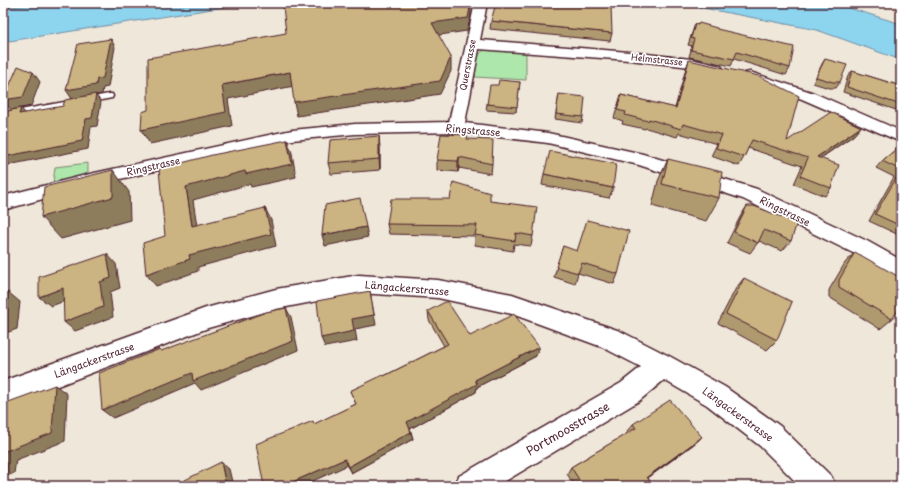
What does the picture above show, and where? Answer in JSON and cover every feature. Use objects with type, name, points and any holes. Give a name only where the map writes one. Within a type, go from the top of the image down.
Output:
[{"type":"street","name":"Querstrasse","points":[[456,127],[480,3]]},
{"type":"street","name":"Helmstrasse","points":[[472,44],[629,56],[691,63],[749,76],[808,96],[901,137]]},
{"type":"street","name":"Ringstrasse","points":[[3,203],[113,175],[292,135],[355,128],[456,127],[548,138],[650,162],[750,194],[860,248],[901,270]]},
{"type":"street","name":"Längackerstrasse","points":[[3,394],[206,318],[276,299],[359,284],[438,289],[512,304],[611,339],[662,365],[716,396],[770,436],[821,486]]},
{"type":"street","name":"Portmoosstrasse","points":[[468,486],[630,392],[662,365]]},
{"type":"lane","points":[[3,116],[109,96]]},
{"type":"green space","points":[[488,48],[526,52],[526,80],[475,77],[478,56]]},
{"type":"green space","points":[[88,163],[88,174],[53,183],[55,167]]},
{"type":"water","points":[[41,3],[250,3],[3,42],[3,8]]},
{"type":"water","points":[[677,3],[833,3],[901,24],[901,60],[817,30]]},
{"type":"building","points":[[309,3],[471,3],[468,18],[432,23],[451,57],[440,81],[294,102],[290,72],[222,85],[226,112],[141,130],[142,112],[148,110],[148,58],[286,33],[283,6]]},
{"type":"building","points":[[496,3],[572,3],[611,6],[612,33],[491,21]]},
{"type":"building","points":[[699,23],[717,29],[794,47],[790,68],[737,52],[734,59],[691,50],[694,39],[691,38],[695,24],[698,25]]},
{"type":"building","points":[[111,39],[103,78],[97,79],[96,85],[66,90],[78,44]]},
{"type":"building","points":[[825,59],[847,65],[840,82],[833,82],[816,77]]},
{"type":"building","points":[[689,60],[759,76],[799,96],[787,141],[831,112],[861,127],[817,157],[839,165],[831,188],[800,176],[808,158],[752,140],[744,157],[716,148],[722,135],[683,124],[681,129],[649,119],[648,121],[625,115],[626,112],[617,110],[621,95],[676,108]]},
{"type":"building","points":[[18,66],[33,72],[23,97],[3,100]]},
{"type":"building","points":[[852,71],[901,86],[901,105],[847,87]]},
{"type":"building","points":[[499,80],[520,82],[517,107],[487,104],[490,85],[498,85]]},
{"type":"building","points":[[96,94],[92,118],[86,119],[82,141],[3,157],[3,112],[21,108],[19,114],[63,106],[65,100]]},
{"type":"building","points":[[559,94],[585,97],[583,117],[556,114]]},
{"type":"building","points":[[441,134],[468,135],[467,139],[493,140],[492,164],[459,157],[458,161],[437,160]]},
{"type":"building","points":[[379,136],[379,159],[328,163],[330,140]]},
{"type":"building","points":[[287,140],[292,164],[246,174],[245,171],[186,187],[192,226],[265,208],[271,234],[189,255],[190,259],[146,274],[143,243],[165,236],[159,169],[212,155]]},
{"type":"building","points":[[901,145],[901,170],[882,161]]},
{"type":"building","points":[[550,151],[616,164],[613,188],[544,174]]},
{"type":"building","points":[[668,159],[722,172],[719,198],[662,184]]},
{"type":"building","points":[[113,170],[113,197],[41,217],[44,187]]},
{"type":"building","points":[[901,170],[901,226],[875,214]]},
{"type":"building","points":[[453,182],[490,193],[490,201],[537,207],[533,236],[516,233],[515,241],[475,235],[477,225],[387,224],[391,199],[450,199]]},
{"type":"building","points":[[360,198],[366,227],[322,235],[325,205]]},
{"type":"building","points":[[747,206],[754,206],[797,223],[791,241],[764,230],[758,243],[734,232]]},
{"type":"building","points":[[587,220],[629,231],[618,274],[582,263],[578,273],[556,267],[563,246],[577,251]]},
{"type":"building","points":[[855,252],[901,278],[901,306],[892,319],[839,287],[839,280]]},
{"type":"building","points":[[107,254],[111,278],[100,282],[103,307],[64,322],[63,288],[39,297],[39,277]]},
{"type":"building","points":[[744,278],[792,302],[777,340],[726,314]]},
{"type":"building","points":[[370,291],[374,315],[352,319],[354,331],[321,338],[317,301]]},
{"type":"building","points":[[8,292],[4,320],[3,320],[3,293]]},
{"type":"building","points":[[447,301],[470,336],[514,314],[539,347],[475,380],[477,384],[407,422],[411,432],[348,467],[345,459],[283,486],[264,486],[256,444],[313,421],[314,424],[356,404],[350,391],[448,344],[428,311]]},
{"type":"building","points":[[286,308],[293,341],[193,381],[192,373],[102,410],[99,373],[160,349],[161,351],[266,312]]},
{"type":"building","points":[[55,385],[52,433],[3,452],[3,404]]},
{"type":"building","points":[[670,400],[702,437],[647,477],[653,486],[583,486],[571,467],[636,428],[633,424]]},
{"type":"building","points":[[221,462],[226,486],[173,486]]}]
